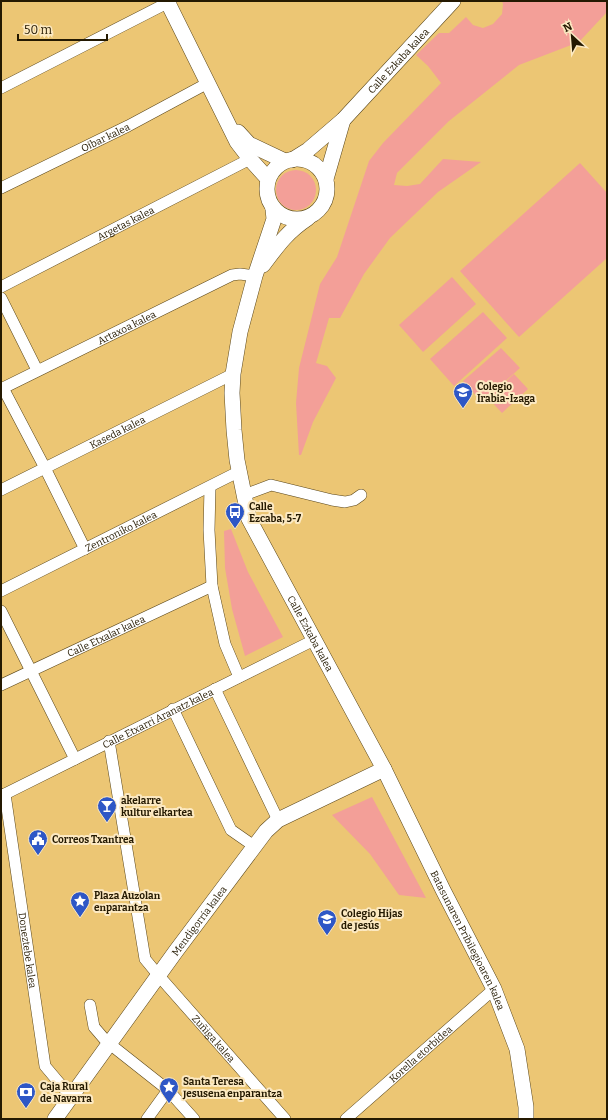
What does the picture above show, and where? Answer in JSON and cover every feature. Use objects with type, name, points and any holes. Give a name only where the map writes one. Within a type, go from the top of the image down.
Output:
[{"type":"street","name":"Calle Ezkaba kalea","points":[[289,160],[308,150],[343,120],[453,1]]},
{"type":"street","points":[[1,88],[168,2],[237,142],[268,179]]},
{"type":"street","name":"Oibar kalea","points":[[3,184],[121,129],[208,83]]},
{"type":"street","name":"Calle Ezkaba kalea","points":[[326,179],[343,120]]},
{"type":"street","points":[[227,122],[249,144],[289,160],[305,160],[314,164],[322,171],[326,179],[328,189],[326,198],[322,207],[316,214],[309,218],[294,220],[279,214],[273,209],[268,200],[266,189],[268,179],[275,168],[289,160]]},
{"type":"street","name":"Argetas kalea","points":[[1,287],[250,159]]},
{"type":"street","name":"Calle Ezkaba kalea","points":[[273,209],[274,219],[255,276],[240,332],[233,374],[232,393],[234,430],[244,495],[249,519],[384,769]]},
{"type":"street","name":"Calle Ezkaba kalea","points":[[255,276],[284,237],[294,228],[316,214]]},
{"type":"street","name":"Artaxoa kalea","points":[[2,388],[232,276],[240,274],[255,276]]},
{"type":"street","points":[[1,298],[37,370]]},
{"type":"street","name":"Kaseda kalea","points":[[1,490],[233,374]]},
{"type":"street","points":[[2,388],[45,468],[85,549]]},
{"type":"street","name":"Zentroniko kalea","points":[[1,590],[240,471]]},
{"type":"street","points":[[244,495],[271,485],[345,502],[354,500],[361,495]]},
{"type":"street","points":[[210,486],[209,530],[212,586],[225,644],[239,677]]},
{"type":"street","name":"Calle Etxalar kalea","points":[[1,685],[212,586]]},
{"type":"street","points":[[1,611],[32,670],[75,759]]},
{"type":"street","name":"Calle Etxarri Aranatz kalea","points":[[3,795],[314,640]]},
{"type":"street","points":[[215,689],[278,820]]},
{"type":"street","points":[[173,709],[232,830],[254,846]]},
{"type":"street","name":"Zuñiga kalea","points":[[109,741],[145,959],[285,1119]]},
{"type":"street","name":"Mendigorria kalea","points":[[55,1119],[72,1098],[159,976],[266,831],[278,820],[384,769]]},
{"type":"street","name":"Batasunaren Pribilegioaren kalea","points":[[384,769],[443,890],[494,989],[517,1049],[526,1107],[526,1119]]},
{"type":"street","name":"Doneztebe kalea","points":[[3,795],[45,1066],[72,1098]]},
{"type":"street","name":"Korella etorbidea","points":[[346,1119],[494,989]]},
{"type":"street","points":[[90,1005],[94,1028],[110,1044],[168,1090],[194,1119]]},
{"type":"street","points":[[147,1119],[168,1090]]},
{"type":"shaded area","points":[[502,1],[607,1],[607,12],[579,42],[519,65],[449,121],[397,173],[394,185],[407,186],[420,184],[443,159],[481,162],[438,192],[390,238],[364,274],[340,318],[329,318],[316,363],[327,366],[336,378],[313,422],[301,455],[299,455],[296,403],[299,368],[320,284],[337,257],[369,161],[383,143],[441,83],[428,66],[416,55],[439,33],[449,33],[466,17],[473,25],[483,28],[493,24],[502,14]]},
{"type":"shaded area","points":[[580,163],[607,193],[607,258],[519,337],[460,271]]},
{"type":"shaded area","points":[[296,170],[310,176],[316,190],[310,204],[296,210],[282,204],[276,190],[282,176]]},
{"type":"shaded area","points":[[452,277],[476,304],[423,352],[399,325]]},
{"type":"shaded area","points":[[483,312],[507,338],[454,386],[430,359]]},
{"type":"shaded area","points":[[501,348],[520,368],[482,402],[463,381]]},
{"type":"shaded area","points":[[514,374],[528,389],[502,413],[488,398]]},
{"type":"shaded area","points":[[231,529],[248,572],[283,637],[245,656],[232,609],[225,568],[224,531]]},
{"type":"shaded area","points":[[372,797],[426,898],[399,895],[370,854],[332,815]]},
{"type":"place","name":"Colegio Irabia-Izaga","points":[[463,409]]},
{"type":"place","name":"Calle Ezcaba, 5-7","points":[[235,529]]},
{"type":"place","name":"akelarre kultur elkartea","points":[[107,823]]},
{"type":"place","name":"Correos Txantrea","points":[[38,856]]},
{"type":"place","name":"Plaza Auzolan enparantza","points":[[80,918]]},
{"type":"place","name":"Colegio Hijas de Jesús","points":[[327,936]]},
{"type":"place","name":"Santa Teresa Jesusena enparantza","points":[[169,1104]]},
{"type":"place","name":"Caja Rural de Navarra","points":[[26,1109]]}]
